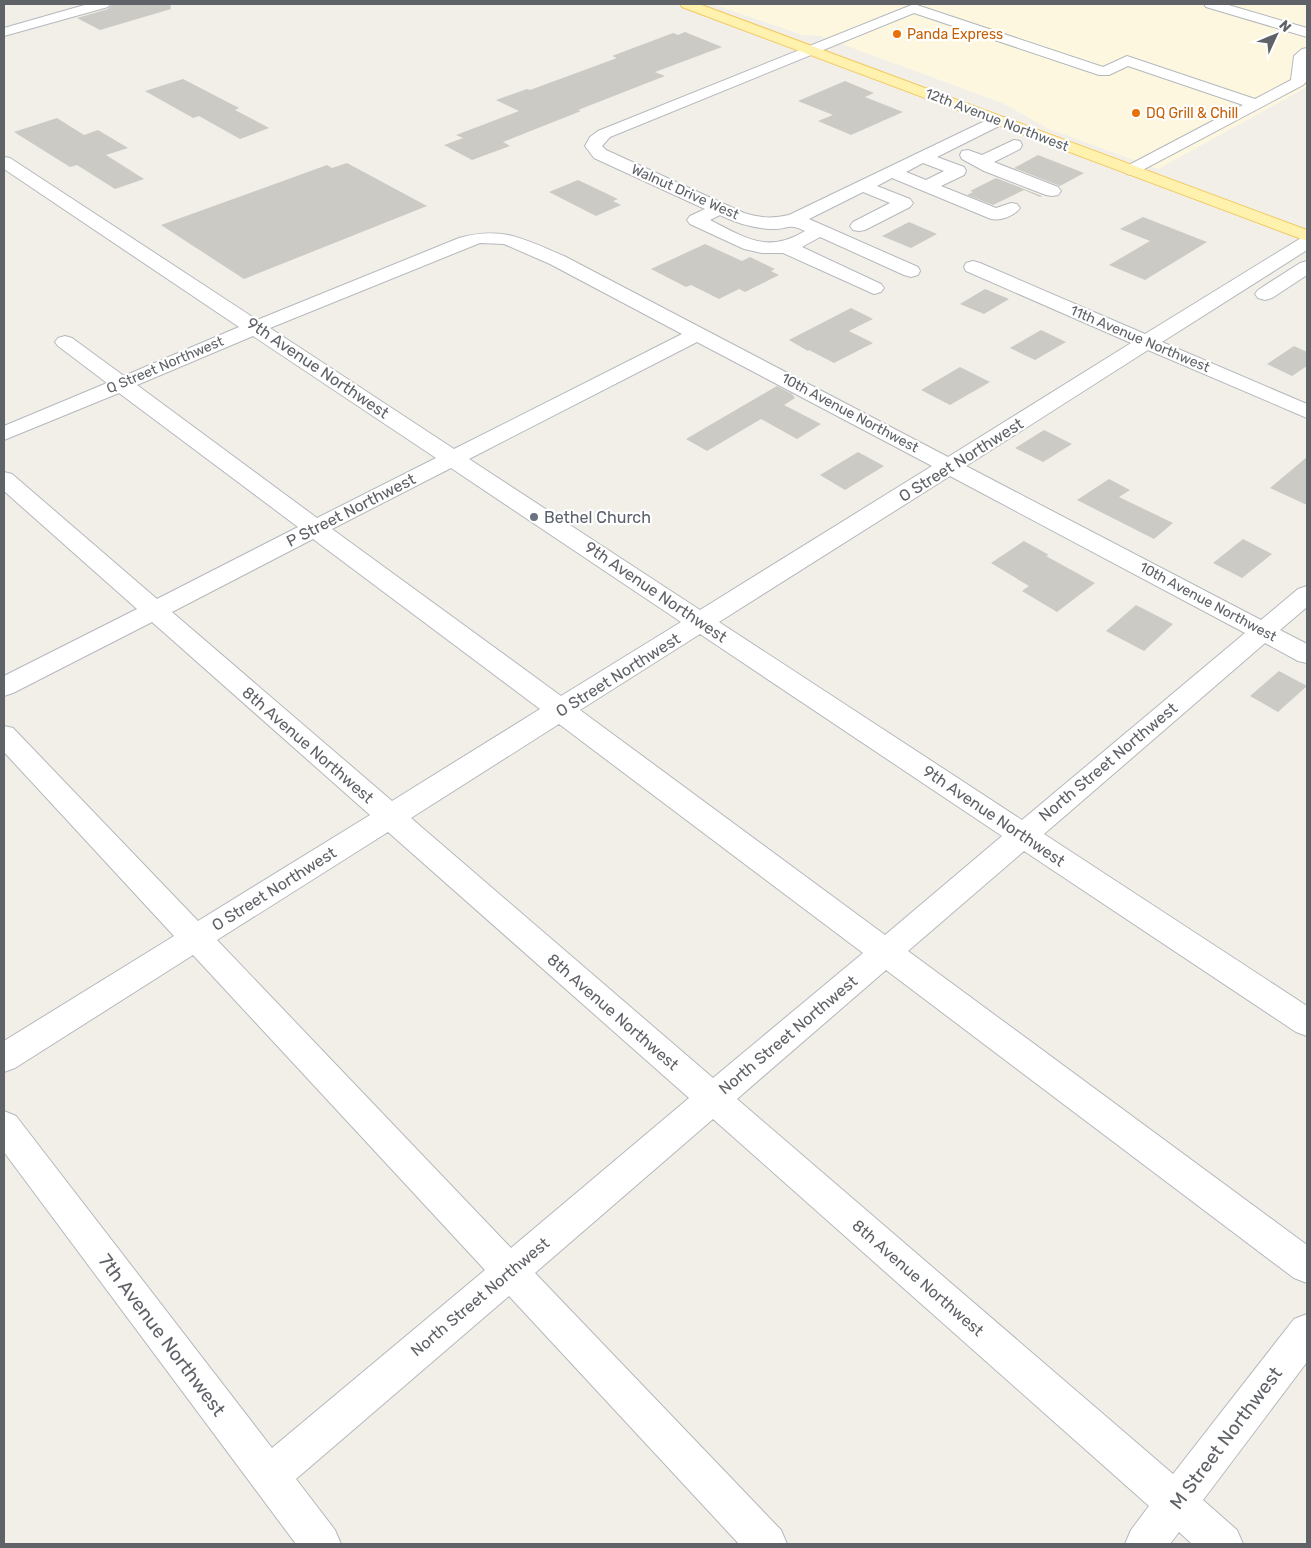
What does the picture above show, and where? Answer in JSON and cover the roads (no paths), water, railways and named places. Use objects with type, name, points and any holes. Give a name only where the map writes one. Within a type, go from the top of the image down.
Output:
[{"type":"main road","name":"12th Avenue Northwest","points":[[687,4],[1307,236]]},
{"type":"street","points":[[4,32],[103,4]]},
{"type":"street","points":[[1211,4],[1307,33]]},
{"type":"street","points":[[810,50],[908,6],[1104,72],[1127,61],[1256,104]]},
{"type":"street","name":"Walnut Drive West","points":[[810,50],[604,134],[596,140],[593,146],[600,154],[719,209],[758,223],[774,224],[795,219],[998,120]]},
{"type":"street","points":[[1132,170],[1298,82],[1301,56],[1307,52]]},
{"type":"street","points":[[982,161],[1014,145]]},
{"type":"street","points":[[945,146],[982,161],[990,167],[1052,191]]},
{"type":"street","points":[[923,156],[958,170],[927,186]]},
{"type":"street","name":"9th Avenue Northwest","points":[[4,162],[1307,1023]]},
{"type":"street","points":[[892,172],[997,215],[1011,208]]},
{"type":"street","points":[[859,226],[904,203],[863,186]]},
{"type":"street","points":[[719,209],[696,220],[763,248],[786,247],[819,230]]},
{"type":"street","points":[[795,219],[911,271]]},
{"type":"street","name":"10th Avenue Northwest","points":[[382,275],[465,242],[480,238],[507,239],[557,260],[698,333],[1307,655]]},
{"type":"street","name":"O Street Northwest","points":[[4,1058],[1307,242]]},
{"type":"street","points":[[786,247],[874,288]]},
{"type":"street","points":[[1307,263],[1302,263],[1261,293],[1307,267]]},
{"type":"street","name":"11th Avenue Northwest","points":[[973,267],[1307,412]]},
{"type":"street","name":"Q Street Northwest","points":[[4,434],[382,275]]},
{"type":"street","name":"P Street Northwest","points":[[4,687],[698,333]]},
{"type":"street","points":[[65,342],[1307,1266]]},
{"type":"street","name":"8th Avenue Northwest","points":[[4,480],[1223,1544]]},
{"type":"street","name":"North Street Northwest","points":[[270,1476],[1307,594]]},
{"type":"street","points":[[4,735],[768,1544]]},
{"type":"street","name":"7th Avenue Northwest","points":[[4,1126],[321,1544]]},
{"type":"street","name":"M Street Northwest","points":[[1145,1544],[1307,1332]]},
{"type":"place","name":"Panda Express","points":[[897,34]]},
{"type":"place","name":"DQ Grill & Chill","points":[[1136,113]]},
{"type":"place","name":"Bethel Church","points":[[534,517]]}]
